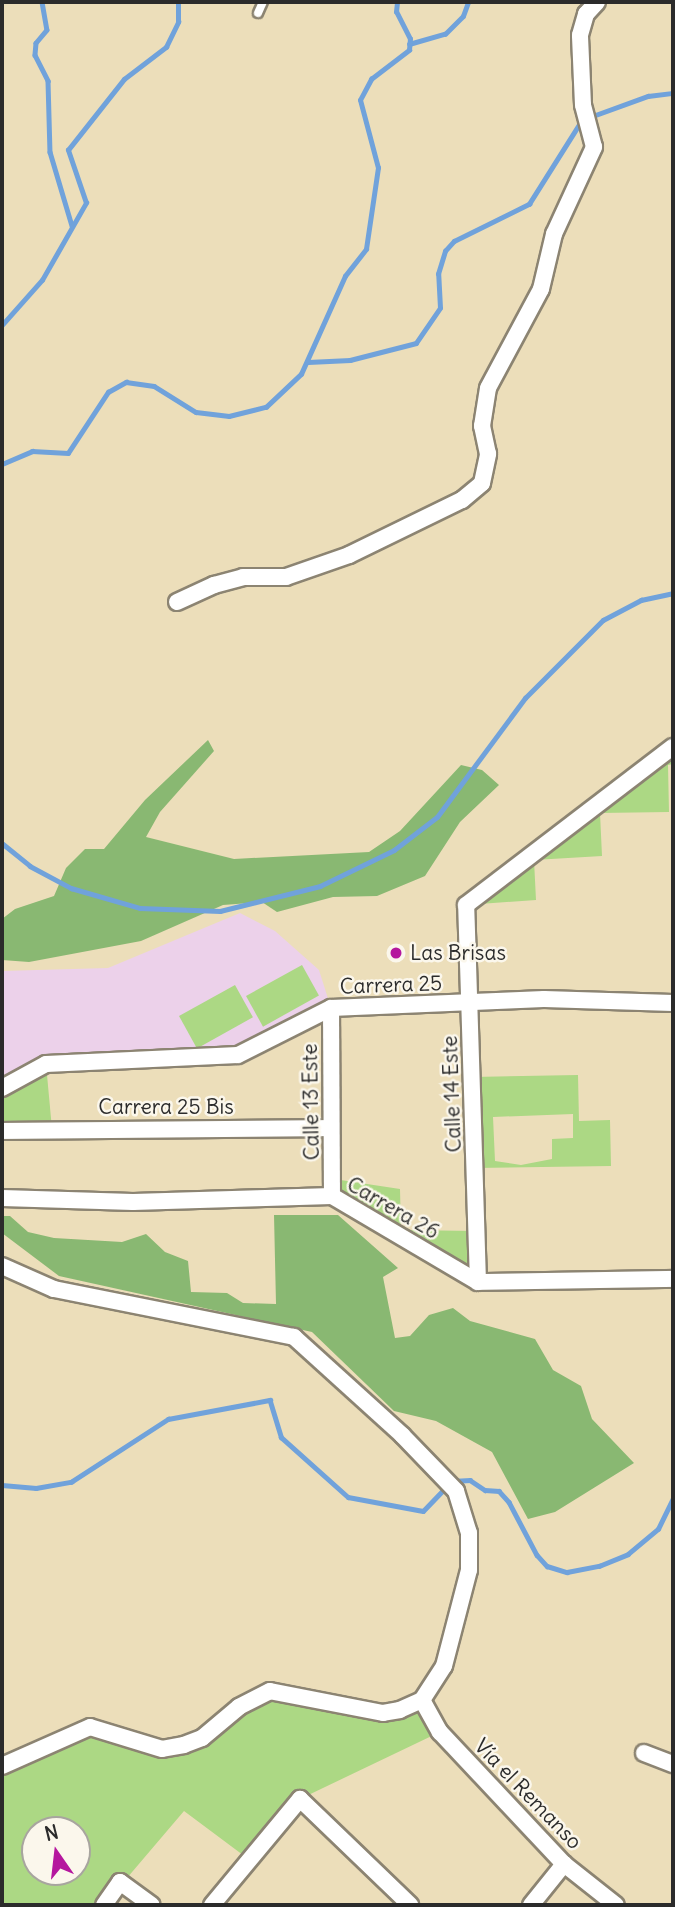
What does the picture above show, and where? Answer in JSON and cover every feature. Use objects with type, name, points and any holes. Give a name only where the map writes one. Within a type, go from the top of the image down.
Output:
[{"type":"street","points":[[177,602],[214,585],[243,577],[286,577],[349,555],[462,500],[482,483],[488,454],[482,426],[488,388],[541,289],[554,234],[594,147],[583,105],[580,35],[586,14],[597,2]]},
{"type":"street","name":"Calle 14 Este","points":[[478,1282],[466,905],[673,747]]},
{"type":"street","name":"Carrera 25","points":[[2,1088],[46,1064],[238,1055],[331,1008],[544,999],[673,1003]]},
{"type":"street","name":"Calle 13 Este","points":[[331,1008],[332,1196]]},
{"type":"street","name":"Carrera 25 Bis","points":[[2,1131],[330,1128]]},
{"type":"street","name":"Carrera 26","points":[[2,1198],[133,1202],[332,1196],[478,1282]]},
{"type":"street","points":[[2,1266],[54,1289],[294,1337],[402,1435],[456,1491],[469,1534],[469,1570],[456,1631],[444,1666],[422,1700],[383,1713],[270,1691],[239,1707],[202,1738],[184,1745],[162,1749],[90,1727],[2,1766]]},
{"type":"street","points":[[478,1282],[673,1279]]},
{"type":"street","name":"Vía el Remanso","points":[[422,1700],[459,1754],[564,1864],[616,1905]]},
{"type":"street","points":[[644,1753],[673,1764]]},
{"type":"street","points":[[212,1905],[300,1799],[410,1905]]},
{"type":"street","points":[[531,1905],[564,1864]]},
{"type":"street","points":[[104,1905],[120,1882],[152,1905]]},
{"type":"lane","points":[[258,13],[263,2]]},
{"type":"shaded area","points":[[240,913],[275,931],[319,970],[331,1008],[238,1055],[46,1064],[2,1088],[2,971],[108,968]]},
{"type":"green space","points":[[208,740],[214,751],[160,812],[146,837],[234,859],[369,852],[400,831],[461,765],[482,770],[499,785],[460,822],[425,876],[377,896],[333,897],[277,912],[262,902],[223,905],[141,941],[29,962],[2,960],[2,919],[15,909],[54,896],[66,868],[85,849],[104,849],[145,800]]},
{"type":"green space","points":[[673,747],[673,764],[668,765],[669,812],[600,813],[602,856],[534,860],[536,900],[466,905]]},
{"type":"green space","points":[[302,965],[319,996],[263,1027],[246,996]]},
{"type":"green space","points":[[235,985],[253,1017],[197,1048],[179,1016]]},
{"type":"green space","points":[[46,1064],[52,1129],[2,1131],[2,1088]]},
{"type":"green space","points":[[578,1075],[579,1121],[610,1120],[611,1166],[475,1168],[473,1077]],"holes":[[[573,1114],[573,1138],[552,1139],[552,1159],[521,1165],[495,1161],[493,1117]]]},
{"type":"green space","points":[[334,1179],[400,1189],[401,1230],[477,1231],[478,1282],[340,1201]]},
{"type":"green space","points":[[274,1215],[338,1215],[398,1268],[383,1277],[395,1338],[410,1336],[429,1315],[453,1308],[470,1321],[535,1339],[553,1370],[581,1386],[592,1419],[634,1463],[555,1512],[528,1519],[492,1452],[436,1421],[394,1411],[312,1332],[59,1276],[2,1233],[2,1216],[10,1216],[28,1232],[54,1238],[122,1242],[146,1234],[165,1252],[188,1261],[191,1292],[227,1293],[243,1303],[276,1304]]},
{"type":"green space","points":[[254,1697],[383,1713],[422,1700],[440,1732],[300,1799],[251,1861],[184,1811],[104,1905],[2,1905],[2,1766],[90,1727],[183,1745]]},
{"type":"waterway","points":[[42,2],[47,30],[36,43],[35,55],[48,81],[50,152],[72,226]]},
{"type":"waterway","points":[[2,325],[42,280],[86,203],[68,150],[124,79],[166,47],[178,22],[178,2]]},
{"type":"waterway","points":[[2,464],[32,451],[68,453],[108,392],[126,382],[154,386],[196,412],[229,416],[266,407],[301,374],[345,276],[366,249],[378,168],[360,100],[371,79],[409,50],[410,39],[396,12],[397,2]]},
{"type":"waterway","points":[[409,44],[445,34],[463,16],[468,2]]},
{"type":"waterway","points":[[590,117],[648,96],[673,93]]},
{"type":"waterway","points":[[308,362],[350,360],[416,343],[440,308],[438,274],[445,251],[454,241],[529,204],[582,120]]},
{"type":"waterway","points":[[2,843],[30,866],[71,888],[140,908],[220,911],[320,886],[394,850],[437,817],[525,698],[603,620],[641,600],[673,593]]},
{"type":"waterway","points":[[2,1485],[36,1488],[71,1482],[168,1419],[270,1400],[281,1437],[348,1497],[423,1511],[452,1481],[470,1480],[485,1490],[499,1491],[509,1502],[537,1555],[547,1566],[567,1572],[599,1566],[628,1554],[658,1529],[673,1498]]},
{"type":"place","name":"Las Brisas","points":[[396,953]]}]
